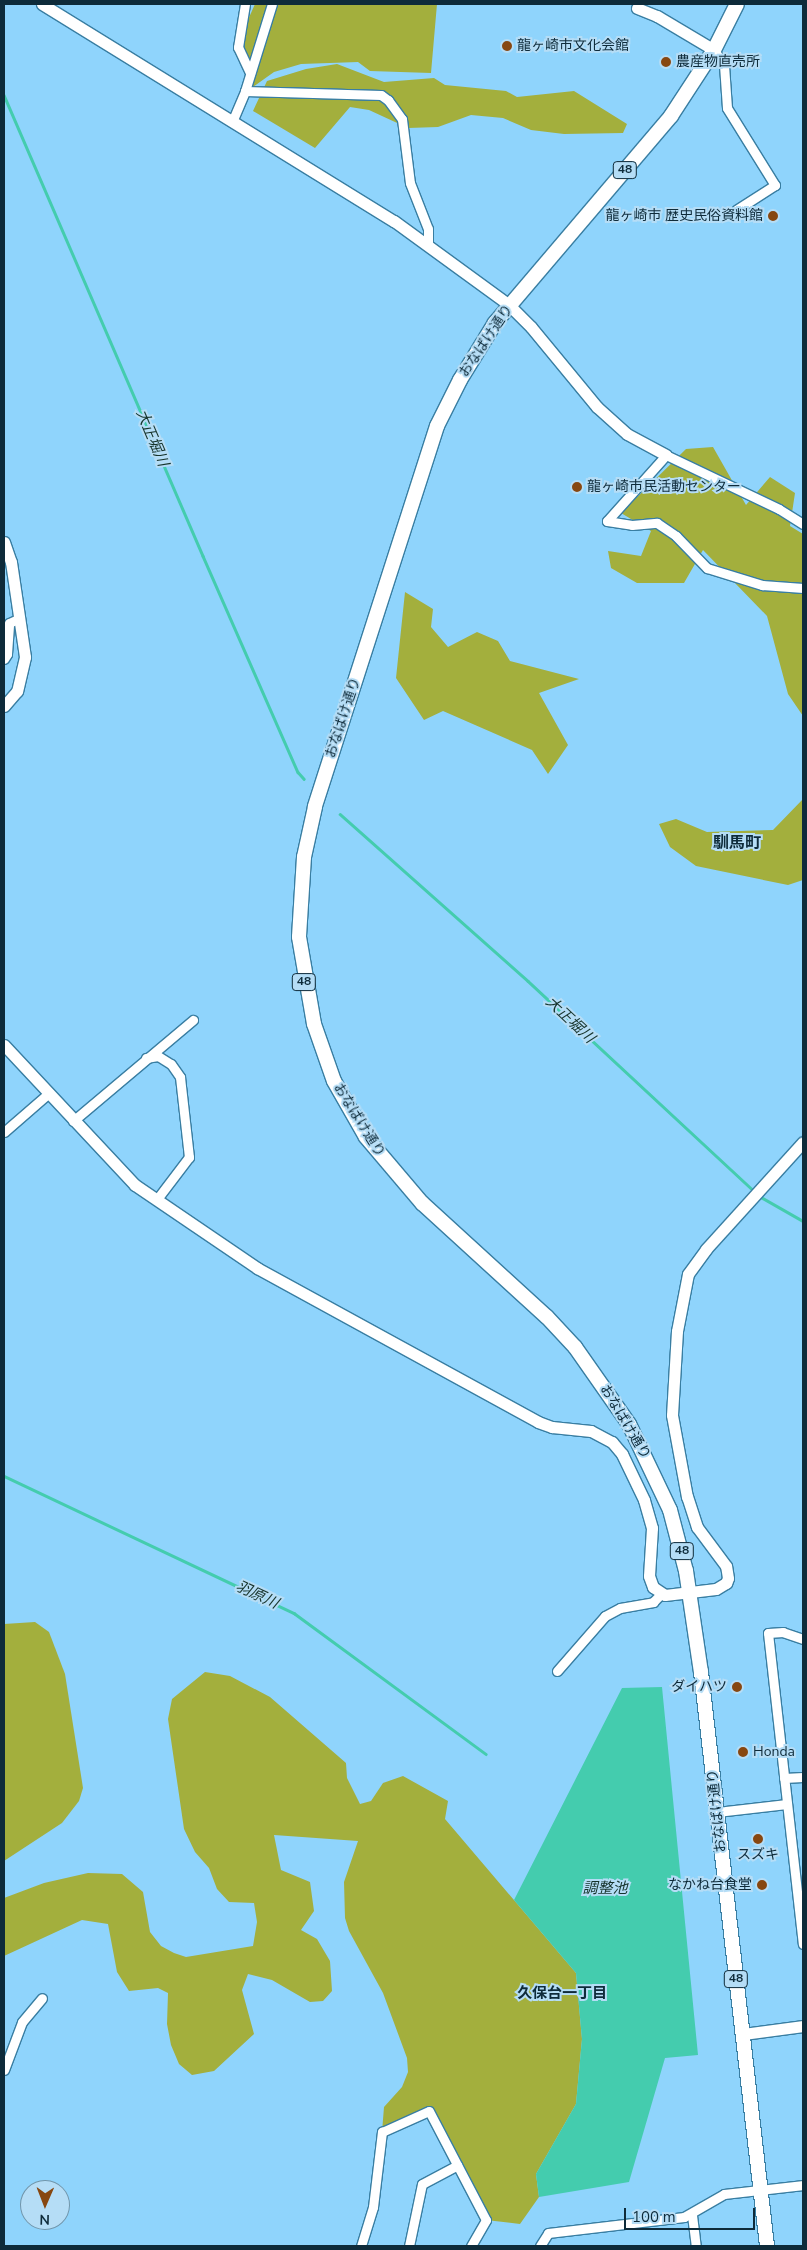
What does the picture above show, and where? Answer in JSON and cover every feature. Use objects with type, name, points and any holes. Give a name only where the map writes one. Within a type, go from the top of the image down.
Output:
[{"type":"main road","name":"おなばけ通り","points":[[737,4],[714,50],[661,128],[509,305],[460,380],[437,426],[417,482],[306,840],[299,909],[301,960],[314,1024],[334,1081],[378,1155],[438,1218],[547,1317],[592,1368],[619,1406],[641,1445],[670,1510],[690,1594],[768,2246]]},
{"type":"street","points":[[42,4],[394,220],[428,245],[509,305],[531,327],[597,408],[626,434],[779,509],[803,524]]},
{"type":"street","points":[[246,4],[239,25],[238,47],[250,73]]},
{"type":"street","points":[[232,122],[245,91],[272,4]]},
{"type":"street","points":[[637,8],[657,16],[714,50],[724,64],[727,108],[775,185],[736,210]]},
{"type":"street","points":[[245,91],[381,95],[388,100],[402,119],[410,183],[430,236],[428,245]]},
{"type":"street","points":[[666,455],[607,521],[632,525],[657,523],[676,536],[707,568],[762,585],[803,588]]},
{"type":"street","points":[[4,542],[11,562],[20,618],[24,664],[17,691],[4,706]]},
{"type":"street","points":[[4,659],[7,654],[9,623],[20,618]]},
{"type":"street","points":[[73,1121],[193,1020]]},
{"type":"street","points":[[4,1045],[73,1121],[135,1185],[257,1268],[538,1422],[552,1427],[591,1431],[612,1442],[627,1463],[651,1521],[649,1576],[653,1587],[662,1593],[690,1594],[716,1589],[726,1583],[728,1571],[697,1527],[679,1463],[671,1404],[677,1331],[692,1268],[756,1193],[803,1142]]},
{"type":"street","points":[[146,1058],[158,1056],[170,1064],[180,1077],[189,1157],[156,1199]]},
{"type":"street","points":[[4,1132],[49,1093]]},
{"type":"street","points":[[557,1671],[605,1616],[620,1608],[653,1602],[662,1593]]},
{"type":"street","points":[[803,1639],[783,1632],[768,1633],[801,1911],[803,1944]]},
{"type":"street","points":[[784,1778],[803,1776]]},
{"type":"street","points":[[717,1812],[787,1804]]},
{"type":"street","points":[[4,2070],[22,2022],[42,1998]]},
{"type":"street","points":[[743,2034],[803,2026]]},
{"type":"street","points":[[361,2246],[373,2207],[382,2132],[429,2111],[486,2220],[471,2246]]},
{"type":"street","points":[[409,2246],[422,2184],[457,2165]]},
{"type":"street","points":[[540,2246],[548,2233],[692,2215],[724,2194],[803,2185]]},
{"type":"street","points":[[692,2215],[696,2246]]},
{"type":"shaded area","points":[[255,4],[437,4],[431,73],[370,71],[358,62],[301,64],[274,72],[253,87],[243,52],[247,22]]},
{"type":"shaded area","points":[[337,64],[384,82],[434,78],[445,85],[506,91],[517,97],[574,91],[627,124],[623,133],[564,134],[531,130],[503,118],[471,115],[438,127],[408,128],[369,110],[350,107],[315,148],[253,111],[267,81],[306,69]]},
{"type":"shaded area","points":[[713,447],[746,505],[770,477],[795,493],[790,526],[803,534],[803,716],[788,694],[767,616],[703,550],[684,583],[637,583],[611,568],[608,551],[641,556],[651,531],[621,513],[686,449]]},
{"type":"shaded area","points":[[405,592],[433,609],[431,627],[448,647],[477,632],[498,641],[510,661],[579,679],[539,693],[568,745],[548,774],[532,750],[443,711],[424,720],[396,678]]},
{"type":"shaded area","points":[[803,799],[803,880],[788,885],[696,866],[670,847],[659,824],[676,819],[707,832],[773,830]]},
{"type":"shaded area","points":[[35,1622],[49,1632],[65,1674],[83,1788],[79,1801],[62,1823],[4,1861],[4,1624]]},
{"type":"shaded area","points":[[205,1672],[230,1676],[270,1697],[346,1763],[347,1778],[360,1804],[371,1801],[383,1783],[403,1776],[448,1801],[445,1819],[576,1973],[582,2039],[576,2104],[536,2174],[539,2197],[520,2224],[486,2220],[429,2111],[382,2132],[384,2107],[402,2087],[408,2072],[407,2058],[383,1993],[349,1931],[345,1918],[344,1882],[358,1841],[274,1835],[281,1870],[310,1882],[314,1911],[301,1930],[317,1939],[330,1961],[332,1991],[323,2001],[310,2002],[272,1980],[248,1974],[242,1990],[254,2034],[214,2071],[192,2075],[179,2064],[171,2045],[167,2024],[168,1993],[158,1988],[129,1991],[117,1972],[108,1924],[82,1920],[4,1956],[4,1898],[44,1883],[88,1873],[122,1874],[143,1892],[150,1932],[161,1946],[174,1953],[186,1957],[253,1946],[257,1922],[254,1903],[229,1902],[217,1889],[209,1868],[195,1852],[184,1829],[168,1719],[172,1699]]},
{"type":"water","name":"調整池","points":[[662,1687],[698,2055],[665,2058],[629,2182],[539,2197],[536,2174],[576,2104],[582,2039],[576,1973],[514,1900],[622,1688]]},
{"type":"waterway","name":"大正堀川","points":[[4,95],[203,556],[298,772],[304,779]]},
{"type":"waterway","name":"大正堀川","points":[[340,814],[528,981],[753,1190]]},
{"type":"waterway","name":"大正堀川","points":[[759,1196],[803,1221]]},
{"type":"waterway","name":"羽原川","points":[[4,1476],[294,1613],[486,1754]]},
{"type":"place","name":"龍ヶ崎市文化会館","points":[[507,46]]},
{"type":"place","name":"農産物直売所","points":[[666,62]]},
{"type":"place","name":"龍ヶ崎市 歴史民俗資料館","points":[[773,216]]},
{"type":"place","name":"龍ヶ崎市民活動センター","points":[[577,487]]},
{"type":"place","name":"ダイハツ","points":[[737,1687]]},
{"type":"place","name":"Honda","points":[[743,1752]]},
{"type":"place","name":"スズキ","points":[[758,1839]]},
{"type":"place","name":"なかね台食堂","points":[[762,1885]]},
{"type":"district","name":"馴馬町","points":[[737,843]]},
{"type":"district","name":"久保台一丁目","points":[[562,1994]]}]
